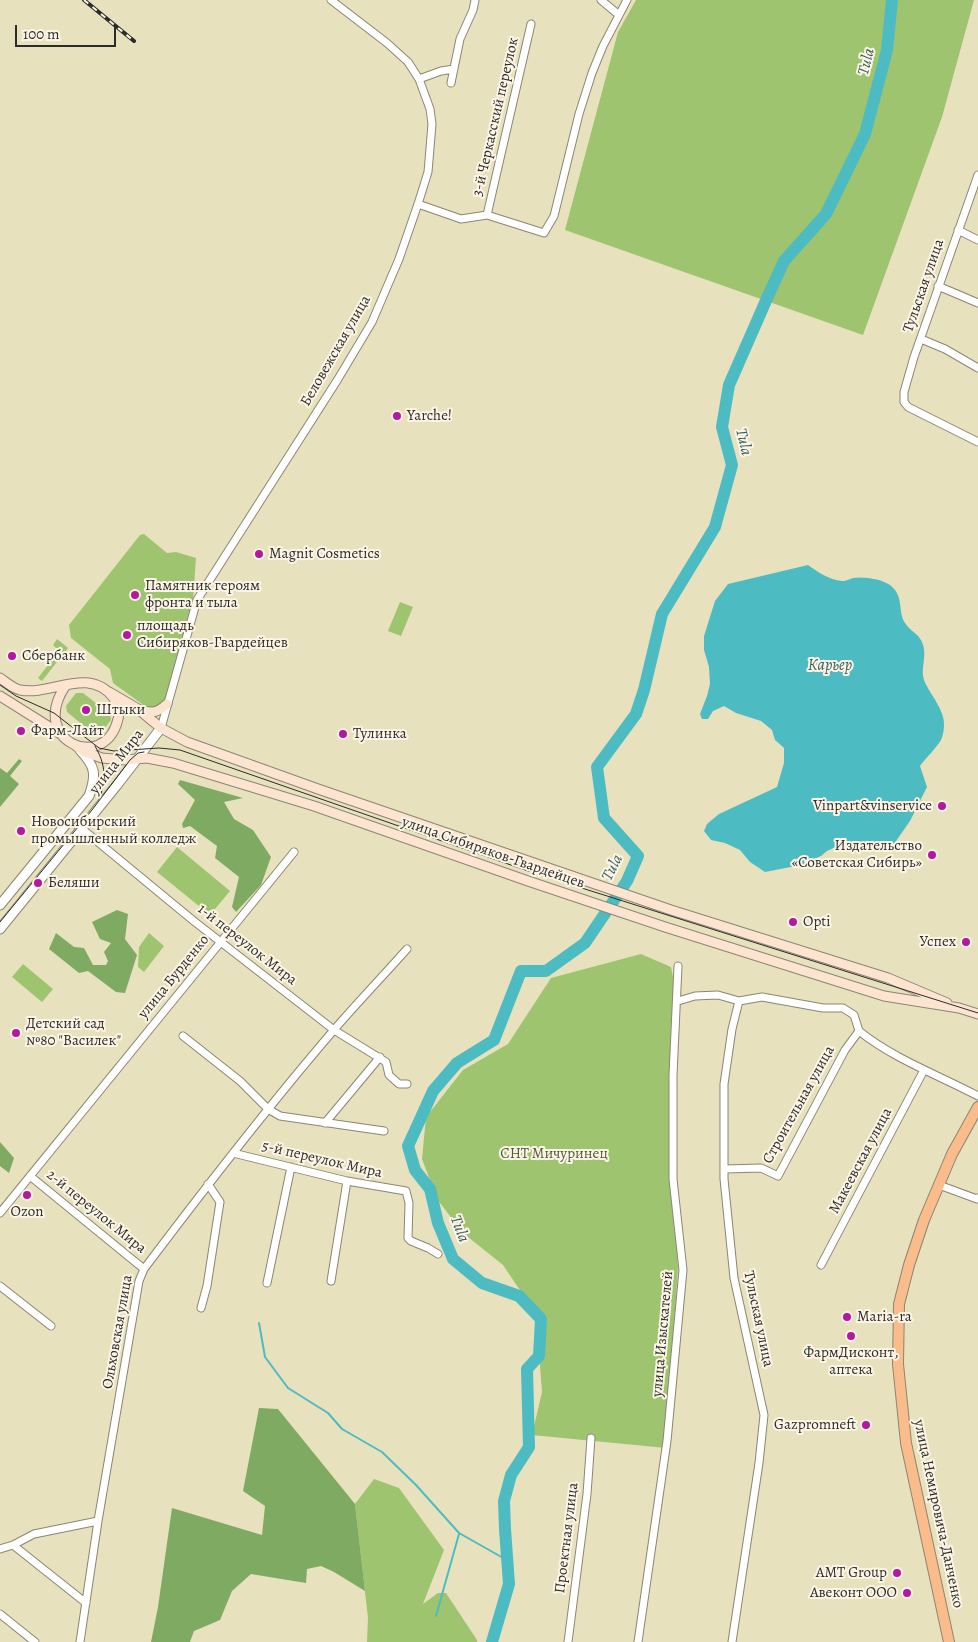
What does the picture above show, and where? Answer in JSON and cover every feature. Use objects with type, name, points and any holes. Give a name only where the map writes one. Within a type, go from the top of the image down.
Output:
[{"type":"main road","points":[[0,678],[19,690],[36,690],[74,682],[86,682],[97,685],[109,692],[116,702],[119,716],[114,731],[106,741],[92,748],[86,748],[76,746],[0,696]]},
{"type":"main road","points":[[62,735],[56,725],[54,713],[59,696],[66,685]]},
{"type":"main road","name":"улица Сибиряков-Гвардейцев","points":[[109,692],[138,709],[160,728],[187,742],[309,786],[671,910],[888,978],[978,1014]]},
{"type":"main road","points":[[138,709],[149,713],[158,712],[167,704]]},
{"type":"main road","name":"улица Сибиряков-Гвардейцев","points":[[76,746],[97,757],[115,760],[147,758],[166,761],[314,806],[665,927],[884,996],[959,1008]]},
{"type":"main road","name":"улица Немировича-Данченко","points":[[950,1642],[906,1443],[898,1355],[900,1304],[906,1276],[924,1220],[952,1154],[978,1107]]},
{"type":"street","name":"Беловежская улица","points":[[160,728],[197,600],[338,379],[372,322],[399,259],[428,172],[432,124],[430,108],[419,79],[408,62],[387,43],[331,0]]},
{"type":"street","points":[[451,83],[460,39],[465,24],[473,10],[475,0]]},
{"type":"street","points":[[601,0],[619,16]]},
{"type":"street","points":[[418,204],[461,219],[487,215],[544,233],[554,216],[578,114],[592,73],[603,46],[627,0]]},
{"type":"street","name":"3-й Черкасский переулок","points":[[487,215],[531,24]]},
{"type":"street","points":[[419,79],[441,71],[454,69]]},
{"type":"street","name":"Тульская улица","points":[[978,175],[938,286],[904,392],[904,402],[908,407],[978,442]]},
{"type":"street","points":[[958,230],[978,240]]},
{"type":"street","points":[[938,286],[978,303]]},
{"type":"street","points":[[920,339],[945,349],[978,368]]},
{"type":"street","name":"улица Мира","points":[[0,929],[138,759],[160,728]]},
{"type":"street","name":"улица Мира","points":[[70,819],[89,796],[94,772],[89,760],[76,746]]},
{"type":"street","points":[[0,905],[70,819]]},
{"type":"street","name":"1-й переулок Мира","points":[[70,819],[221,942],[334,1030],[380,1057]]},
{"type":"street","name":"улица Бурденко","points":[[0,1213],[294,852]]},
{"type":"street","name":"Ольховская улица","points":[[80,1642],[98,1521],[139,1281],[144,1269],[268,1109],[334,1030],[407,949]]},
{"type":"street","name":"улица Изыскателей","points":[[638,1642],[667,1441],[683,1270],[673,1180],[673,1075],[678,1001],[678,966]]},
{"type":"street","points":[[678,1001],[695,996],[718,995],[739,1001],[762,997],[823,1008],[843,1008],[854,1015],[859,1030],[870,1040],[924,1070],[978,1096]]},
{"type":"street","name":"Тульская улица","points":[[732,1642],[759,1463],[764,1415],[734,1278],[724,1179],[724,1084],[732,1029],[739,1001]]},
{"type":"street","name":"Строительная улица","points":[[725,1170],[761,1168],[778,1176],[845,1050],[859,1030]]},
{"type":"street","points":[[183,1036],[240,1081],[268,1109],[280,1116],[384,1131]]},
{"type":"street","points":[[325,1123],[380,1057],[386,1062],[389,1075],[398,1084],[407,1084]]},
{"type":"street","name":"Макеевская улица","points":[[821,1264],[924,1070]]},
{"type":"street","name":"5-й переулок Мира","points":[[233,1154],[347,1181],[406,1192],[409,1203],[408,1238],[438,1254]]},
{"type":"street","points":[[267,1283],[291,1167]]},
{"type":"street","name":"2-й переулок Мира","points":[[30,1176],[144,1269]]},
{"type":"street","points":[[331,1281],[347,1181]]},
{"type":"street","points":[[201,1308],[207,1286],[220,1202],[208,1184]]},
{"type":"street","points":[[939,1184],[978,1198]]},
{"type":"street","points":[[0,1286],[51,1326]]},
{"type":"street","name":"Проектная улица","points":[[568,1642],[587,1494],[591,1438]]},
{"type":"street","points":[[0,1549],[13,1545],[34,1534],[98,1521]]},
{"type":"street","points":[[13,1545],[86,1603]]},
{"type":"street","points":[[0,1614],[35,1642]]},
{"type":"green space","points":[[636,0],[974,0],[942,117],[863,335],[565,230],[618,32]]},
{"type":"green space","points":[[144,534],[167,553],[176,552],[196,558],[193,601],[165,701],[156,710],[149,709],[113,683],[110,669],[71,638],[69,625],[140,535]]},
{"type":"green space","points":[[400,602],[413,607],[401,636],[388,631]]},
{"type":"green space","points":[[57,639],[68,648],[42,681],[38,678],[59,651],[53,645]]},
{"type":"green space","points":[[76,693],[83,693],[110,714],[111,720],[101,733],[94,734],[67,712],[66,706]]},
{"type":"green space","points":[[19,759],[22,761],[10,776],[19,784],[0,807],[0,768],[7,773]]},
{"type":"green space","points":[[180,780],[243,798],[224,802],[234,819],[253,830],[271,857],[261,885],[236,912],[232,907],[239,877],[215,858],[217,846],[190,826],[183,828],[182,824],[195,800],[178,784]]},
{"type":"green space","points":[[177,847],[230,891],[210,915],[157,872]]},
{"type":"green space","points":[[117,910],[128,914],[125,939],[137,955],[125,993],[116,992],[88,971],[79,973],[49,949],[56,933],[74,947],[84,948],[93,965],[106,965],[108,961],[104,952],[111,943],[100,939],[92,922]]},
{"type":"green space","points":[[149,933],[164,946],[144,972],[138,967],[139,947]]},
{"type":"green space","name":"СНТ Мичуринец","points":[[641,954],[671,967],[678,1003],[673,1179],[678,1268],[666,1448],[532,1435],[542,1392],[536,1314],[503,1265],[463,1233],[437,1199],[422,1159],[426,1117],[463,1070],[508,1044],[551,978]]},
{"type":"green space","points":[[23,964],[53,989],[42,1002],[12,977]]},
{"type":"green space","points":[[0,1142],[14,1158],[9,1173],[0,1166]]},
{"type":"green space","points":[[259,1408],[278,1409],[355,1504],[365,1591],[321,1566],[307,1569],[306,1583],[251,1574],[232,1591],[220,1620],[194,1631],[190,1642],[151,1642],[172,1508],[262,1535],[265,1506],[243,1491]]},
{"type":"green space","points":[[374,1479],[399,1488],[444,1550],[423,1604],[438,1593],[446,1593],[477,1642],[367,1642],[368,1618],[355,1504]]},
{"type":"water","name":"Карьер","points":[[808,565],[833,579],[842,581],[857,577],[872,578],[887,583],[895,590],[898,594],[901,613],[905,623],[918,636],[924,647],[924,680],[942,713],[944,730],[939,743],[920,766],[927,787],[910,821],[894,844],[846,842],[801,865],[765,872],[750,862],[740,850],[725,843],[711,840],[704,831],[707,824],[719,814],[777,787],[784,763],[784,748],[775,740],[772,730],[761,721],[736,713],[724,706],[713,711],[708,719],[702,719],[700,714],[710,684],[709,667],[704,650],[704,636],[715,601],[728,584]]},
{"type":"waterway","name":"Tula","points":[[492,1642],[509,1584],[504,1501],[511,1475],[529,1447],[527,1369],[539,1356],[541,1319],[519,1296],[482,1283],[453,1259],[438,1223],[430,1189],[415,1170],[408,1146],[433,1091],[457,1063],[494,1040],[521,971],[546,971],[585,943],[627,881],[638,856],[604,818],[597,767],[636,714],[644,690],[662,614],[715,527],[732,465],[722,427],[729,385],[784,261],[826,214],[865,134],[887,50],[892,0]]},
{"type":"waterway","points":[[259,1323],[265,1357],[288,1388],[328,1413],[342,1429],[382,1452],[416,1485],[459,1533],[505,1559],[509,1584]]},
{"type":"waterway","points":[[436,1616],[459,1534]]},
{"type":"tram line","points":[[0,685],[16,696],[54,713],[99,748],[114,751],[159,748],[180,750],[531,872],[978,1013]]},
{"type":"tram line","points":[[95,746],[104,770],[101,794]]},
{"type":"tram line","points":[[0,922],[92,810],[130,760],[138,753],[144,752]]},
{"type":"railway","points":[[84,0],[134,41]]},
{"type":"place","name":"Yarche!","points":[[397,416]]},
{"type":"place","name":"Magnit Cosmetics","points":[[259,554]]},
{"type":"place","name":"Памятник героям фронта и тыла","points":[[135,595]]},
{"type":"place","name":"площадь Сибиряков-Гвардейцев","points":[[127,635]]},
{"type":"place","name":"Сбербанк","points":[[12,656]]},
{"type":"place","name":"Штыки","points":[[86,710]]},
{"type":"place","name":"Фарм-Лайт","points":[[21,731]]},
{"type":"place","name":"Тулинка","points":[[343,734]]},
{"type":"place","name":"Vinpart&vinservice","points":[[942,806]]},
{"type":"place","name":"Новосибирский промышленный колледж","points":[[21,831]]},
{"type":"place","name":"Издательство «Советская Сибирь»","points":[[932,855]]},
{"type":"place","name":"Беляши","points":[[38,883]]},
{"type":"place","name":"Opti","points":[[793,922]]},
{"type":"place","name":"Успех","points":[[966,942]]},
{"type":"place","name":"Детский сад №80 \"Василек\"","points":[[16,1033]]},
{"type":"place","name":"Ozon","points":[[27,1195]]},
{"type":"place","name":"Maria-ra","points":[[847,1317]]},
{"type":"place","name":"ФармДисконт, аптека","points":[[851,1336]]},
{"type":"place","name":"Gazpromneft","points":[[866,1425]]},
{"type":"place","name":"АМТ Group","points":[[897,1573]]},
{"type":"place","name":"Авеконт ООО","points":[[907,1593]]}]
